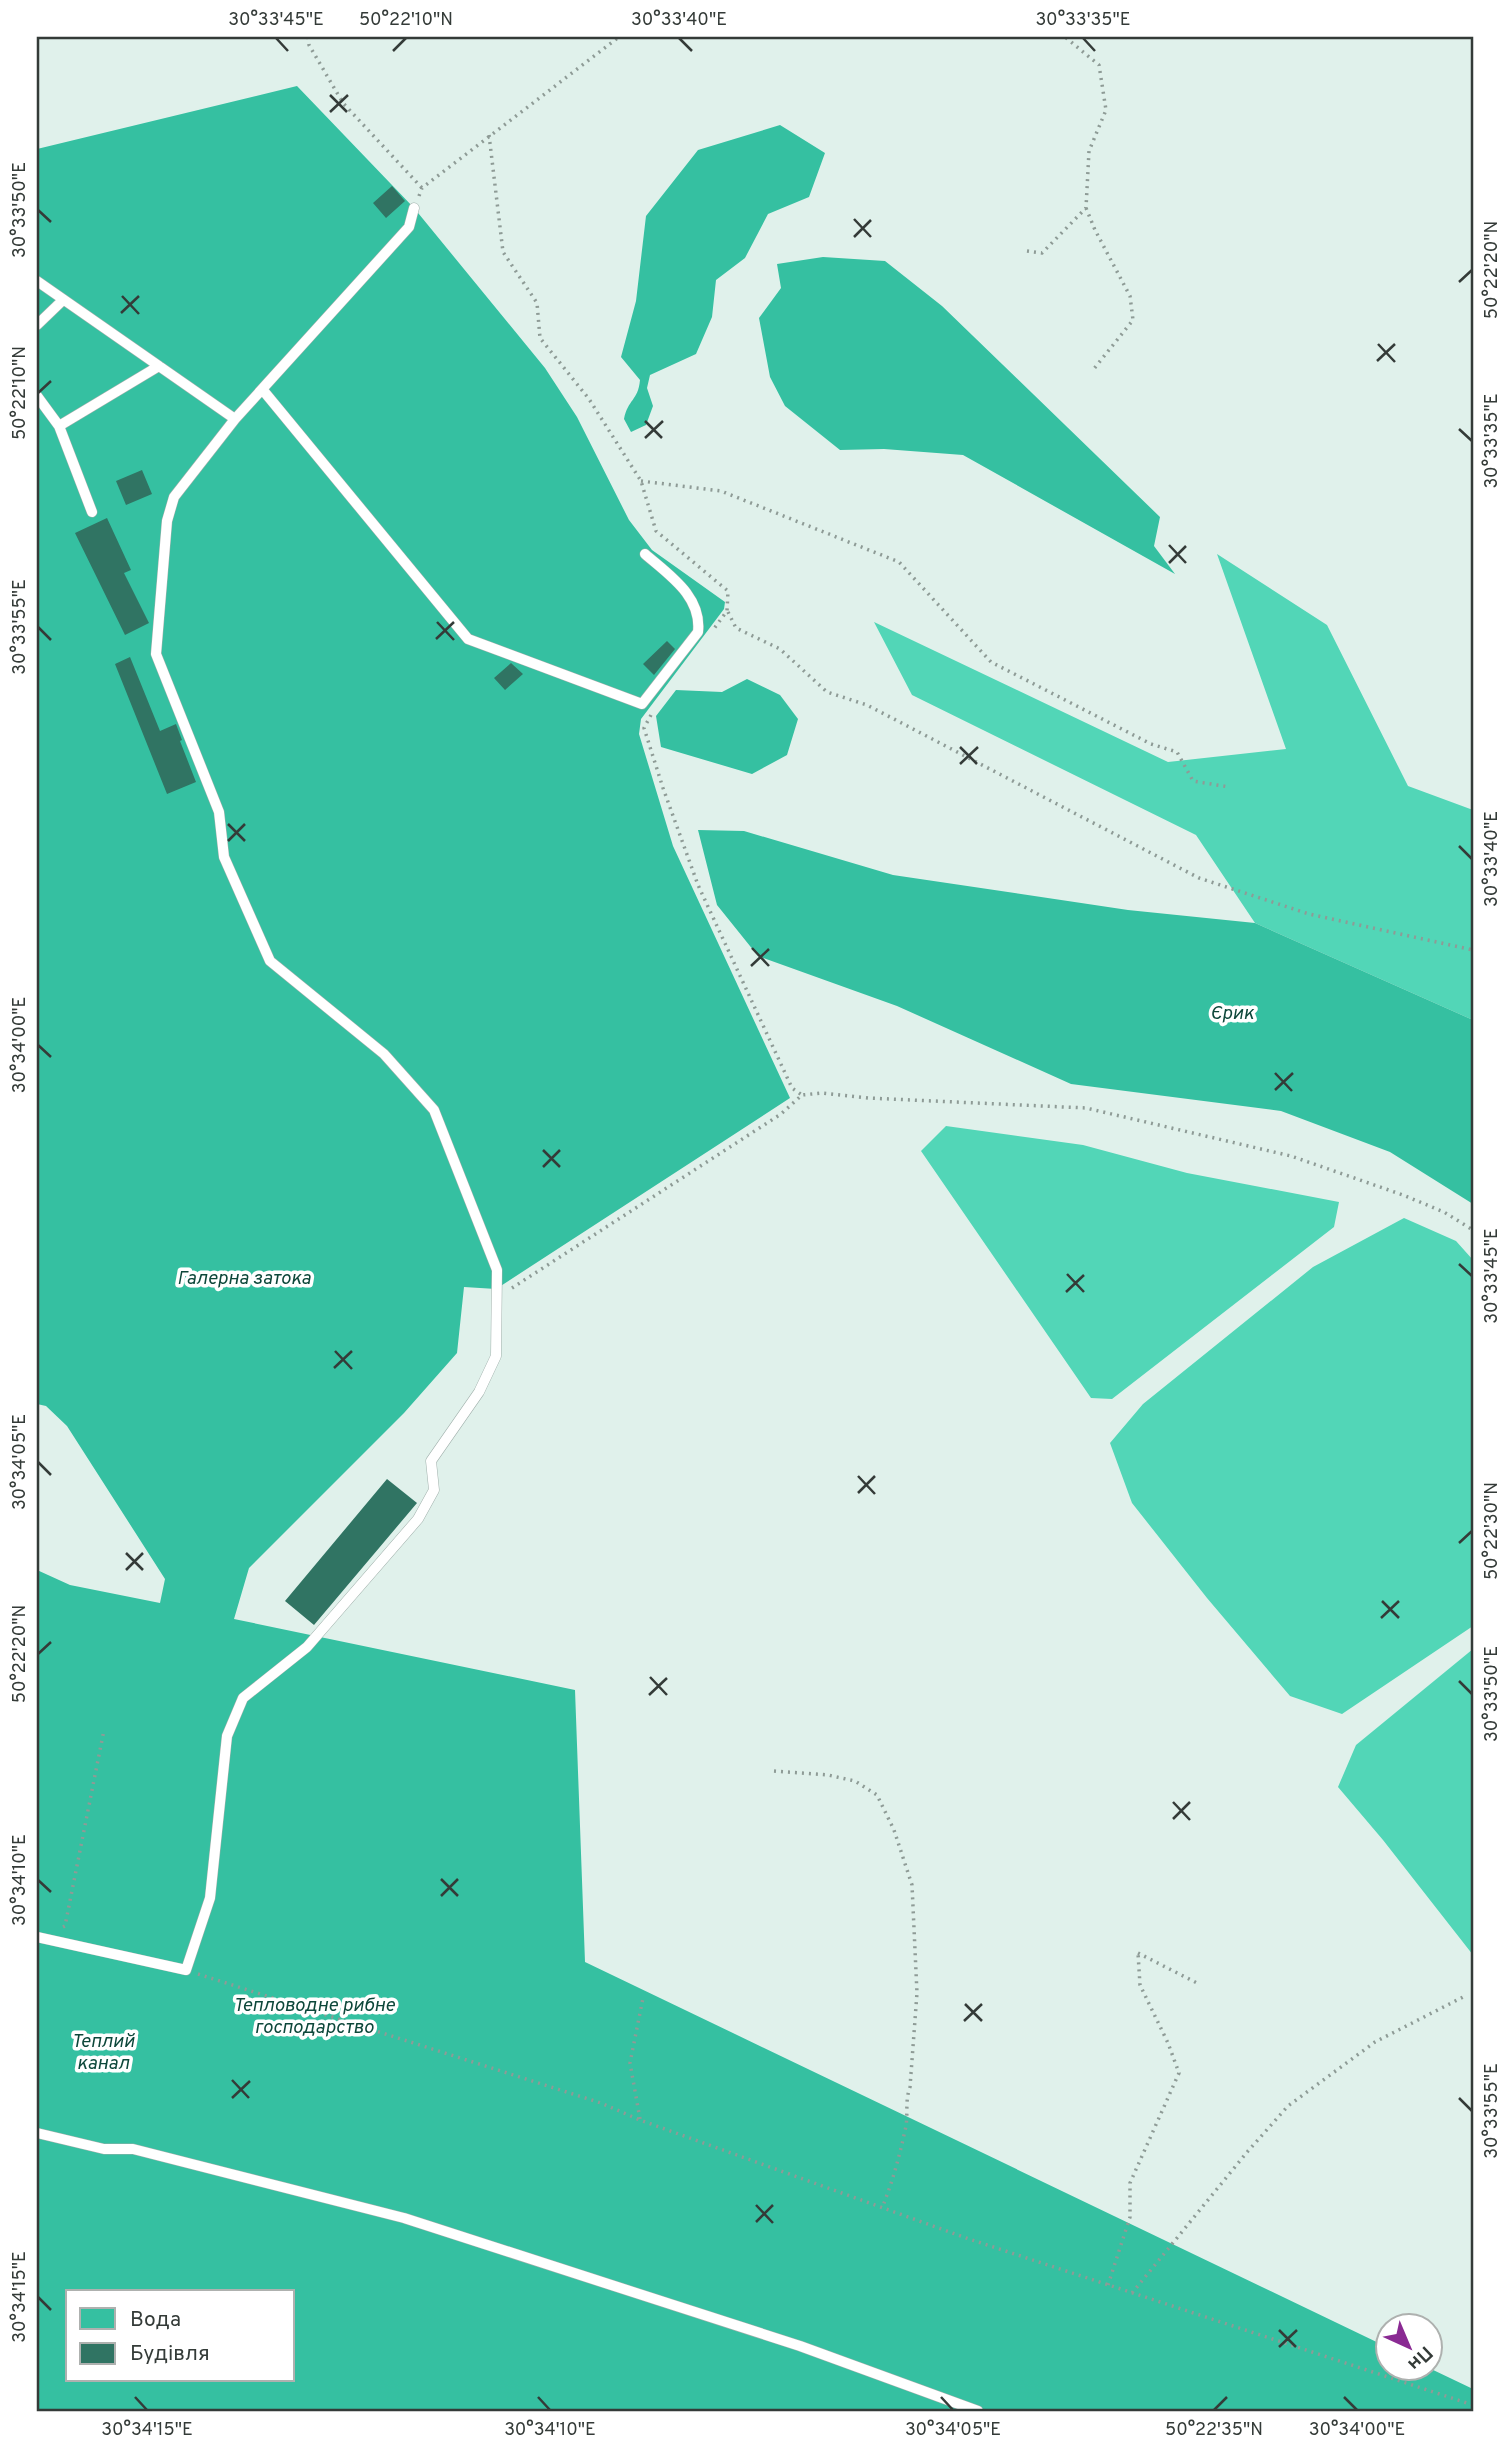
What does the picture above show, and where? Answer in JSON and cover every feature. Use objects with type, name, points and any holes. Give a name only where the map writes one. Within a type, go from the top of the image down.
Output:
[{"type":"lane","points":[[40,1937],[186,1970],[210,1898],[227,1736],[243,1698],[307,1647],[418,1519],[434,1490],[430,1461],[479,1392],[496,1356],[497,1270],[434,1110],[384,1054],[270,961],[224,857],[219,812],[156,654],[167,521],[174,497],[235,419],[409,227],[414,208]]},
{"type":"lane","points":[[37,281],[235,419]]},
{"type":"lane","points":[[37,325],[64,300]]},
{"type":"lane","points":[[59,426],[159,366]]},
{"type":"lane","points":[[262,389],[468,639],[642,704],[698,632],[700,618],[684,588],[645,554]]},
{"type":"lane","points":[[37,396],[59,426],[92,512]]},
{"type":"lane","points":[[37,2133],[104,2149],[134,2149],[404,2218],[800,2346],[978,2411]]},
{"type":"path","points":[[308,37],[309,45],[343,103],[422,188]]},
{"type":"path","points":[[414,208],[422,188],[619,37]]},
{"type":"path","points":[[1065,37],[1099,65],[1106,110],[1089,151],[1086,208],[1130,296],[1133,320],[1093,370]]},
{"type":"path","points":[[489,135],[503,252]]},
{"type":"path","points":[[1027,251],[1042,253],[1086,208]]},
{"type":"path","points":[[641,481],[721,491],[899,562],[990,662],[1151,744],[1177,752],[1193,781],[1229,787]]},
{"type":"path","points":[[727,611],[736,628],[780,649],[827,692],[867,705],[1199,878],[1309,914],[1473,950]]},
{"type":"path","points":[[495,1299],[781,1114],[802,1095],[1086,1108],[1291,1156],[1404,1195],[1444,1212],[1473,1230]]},
{"type":"path","points":[[40,1937],[65,1926],[104,1730]]},
{"type":"path","points":[[774,1771],[828,1775],[855,1781],[877,1795],[894,1830],[912,1885],[917,1993],[910,2087],[905,2101],[906,2122],[895,2174],[883,2208]]},
{"type":"path","points":[[1108,2285],[1130,2217],[1130,2183],[1179,2073],[1140,1985],[1138,1953],[1197,1983]]},
{"type":"path","points":[[186,1970],[601,2103],[640,2120],[883,2208],[1473,2405]]},
{"type":"path","points":[[1132,2293],[1288,2106],[1375,2042],[1465,1996]]},
{"type":"path","points":[[640,2120],[630,2063],[643,1998]]},
{"type":"shaded area","points":[[1217,554],[1327,625],[1408,786],[1473,810],[1473,1020],[1255,923],[1196,835],[912,695],[874,622],[1168,762],[1286,749]]},
{"type":"shaded area","points":[[946,1126],[1083,1145],[1187,1173],[1339,1202],[1334,1227],[1112,1399],[1091,1398],[921,1151]]},
{"type":"shaded area","points":[[1404,1218],[1456,1241],[1473,1260],[1473,1626],[1342,1714],[1290,1696],[1207,1598],[1132,1503],[1110,1443],[1143,1404],[1313,1267]]},
{"type":"shaded area","points":[[1473,1649],[1473,1955],[1338,1787],[1356,1745]]},
{"type":"water","points":[[297,86],[414,208],[545,368],[577,417],[629,520],[652,550],[725,602],[724,609],[641,719],[639,734],[673,846],[790,1098],[496,1289],[464,1287],[457,1353],[404,1413],[249,1568],[234,1619],[575,1690],[585,1962],[1374,2341],[1374,2382],[1444,2382],[1444,2375],[1473,2389],[1473,2411],[37,2411],[37,1570],[70,1585],[160,1603],[165,1579],[67,1426],[46,1406],[37,1404],[37,149]]},
{"type":"water","points":[[780,125],[825,153],[809,197],[768,214],[745,258],[716,280],[712,317],[696,354],[650,375],[647,388],[653,406],[646,425],[631,432],[624,419],[640,380],[621,357],[636,301],[646,216],[698,150]]},
{"type":"water","points":[[823,257],[885,261],[942,306],[1160,517],[1154,546],[1175,574],[963,455],[884,449],[840,450],[785,406],[770,377],[759,318],[781,288],[777,264]]},
{"type":"water","points":[[747,679],[780,695],[798,719],[787,755],[752,774],[661,747],[656,716],[676,690],[722,692]]},
{"type":"water","name":"Єрик","points":[[698,830],[744,831],[893,875],[1128,910],[1255,923],[1473,1020],[1473,1204],[1390,1152],[1281,1111],[1071,1084],[897,1006],[758,956],[717,905]]},
{"type":"building","points":[[392,186],[405,201],[386,218],[373,203]]},
{"type":"building","points":[[142,470],[152,494],[126,505],[116,481]]},
{"type":"building","points":[[107,518],[131,570],[124,573],[149,623],[125,635],[75,533]]},
{"type":"building","points":[[667,641],[675,649],[654,675],[643,664]]},
{"type":"building","points":[[130,657],[160,731],[176,724],[196,782],[167,794],[115,664]]},
{"type":"building","points":[[511,663],[523,674],[505,690],[494,678]]},
{"type":"building","points":[[387,1479],[417,1503],[314,1625],[285,1601]]},
{"type":"water label","name":"Галерна затока","points":[[244,1277]]},
{"type":"water label","name":"Тепловодне рибне господарство","points":[[314,2015]]},
{"type":"water label","name":"Теплий канал","points":[[103,2051]]}]
